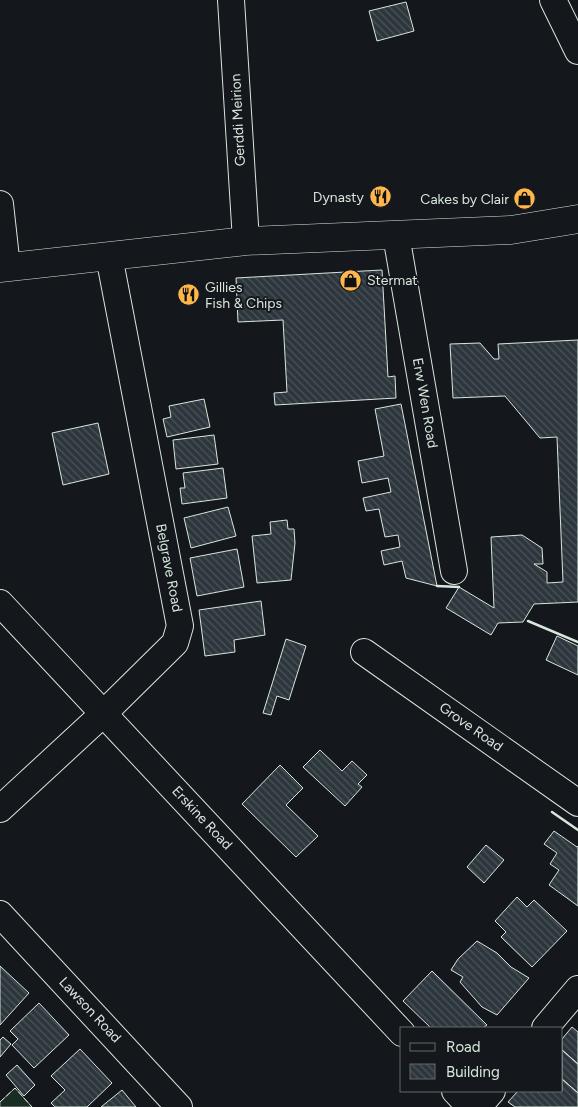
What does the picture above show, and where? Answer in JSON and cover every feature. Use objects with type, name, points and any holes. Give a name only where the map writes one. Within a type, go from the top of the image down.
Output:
[{"type":"main road","points":[[3,267],[246,240],[511,230],[578,219]]},
{"type":"street","name":"Gerddi Meirion","points":[[231,0],[246,240]]},
{"type":"street","points":[[553,0],[578,51]]},
{"type":"street","points":[[0,204],[3,267]]},
{"type":"street","name":"Erw Wen Road","points":[[396,235],[454,571]]},
{"type":"street","name":"Belgrave Road","points":[[0,809],[104,713],[175,643],[180,626],[109,256]]},
{"type":"street","name":"Erskine Road","points":[[0,603],[400,1032]]},
{"type":"street","name":"Grove Road","points":[[364,652],[578,803]]},
{"type":"street","name":"Lawson Road","points":[[0,914],[179,1107]]},
{"type":"street","points":[[546,1027],[578,989]]},
{"type":"street","points":[[456,1092],[470,1107]]},
{"type":"street","points":[[478,1107],[491,1092]]},
{"type":"green space","points":[[15,1088],[32,1107],[0,1107],[0,1102]]},
{"type":"building","points":[[406,2],[414,31],[377,41],[369,11]]},
{"type":"building","points":[[382,270],[388,377],[395,376],[396,398],[275,405],[274,393],[287,392],[283,320],[238,322],[236,278]]},
{"type":"building","points":[[578,340],[578,602],[534,604],[523,622],[498,623],[491,635],[446,608],[459,587],[494,608],[491,537],[522,535],[542,548],[543,564],[534,564],[547,572],[547,583],[563,582],[557,437],[540,438],[505,396],[453,398],[450,344],[480,343],[494,359],[499,359],[498,344]]},
{"type":"building","points":[[204,399],[210,427],[167,437],[163,419],[171,417],[169,406]]},
{"type":"building","points":[[401,404],[437,586],[406,578],[402,561],[384,565],[381,551],[400,547],[398,535],[385,537],[379,509],[366,511],[363,498],[391,492],[388,478],[362,483],[358,461],[384,456],[375,409]]},
{"type":"building","points":[[98,423],[109,474],[63,485],[52,433]]},
{"type":"building","points":[[214,435],[218,464],[176,469],[173,440]]},
{"type":"building","points":[[223,468],[227,498],[182,504],[180,488],[185,488],[183,473]]},
{"type":"building","points":[[228,507],[236,536],[191,548],[184,518]]},
{"type":"building","points":[[287,520],[288,529],[294,529],[295,543],[291,580],[257,583],[252,536],[271,534],[270,522]]},
{"type":"building","points":[[237,549],[244,587],[197,596],[190,558]]},
{"type":"building","points":[[261,601],[265,635],[234,640],[235,652],[205,656],[199,610]]},
{"type":"building","points":[[557,636],[578,646],[578,675],[546,660]]},
{"type":"building","points":[[286,639],[306,646],[289,700],[277,696],[271,715],[263,713]]},
{"type":"building","points":[[320,750],[342,771],[352,761],[367,775],[358,784],[362,787],[345,806],[303,767]]},
{"type":"building","points":[[280,765],[303,788],[286,805],[318,836],[296,857],[242,804]]},
{"type":"building","points":[[554,831],[578,846],[578,906],[549,885],[559,870],[550,864],[557,853],[544,844]]},
{"type":"building","points":[[486,845],[504,860],[484,883],[467,867]]},
{"type":"building","points":[[517,897],[527,907],[534,900],[567,931],[532,967],[501,937],[506,932],[495,921]]},
{"type":"building","points":[[477,941],[497,953],[511,967],[529,978],[497,1015],[482,1007],[460,982],[463,977],[451,970],[458,959]]},
{"type":"building","points":[[0,966],[29,993],[0,1025]]},
{"type":"building","points":[[432,971],[487,1025],[484,1027],[430,1027],[403,1001]]},
{"type":"building","points":[[39,1003],[69,1035],[34,1068],[12,1045],[18,1039],[10,1031]]},
{"type":"building","points":[[572,1027],[578,1032],[578,1064],[563,1051],[563,1038]]},
{"type":"building","points":[[3,1037],[11,1044],[0,1057],[0,1040]]},
{"type":"building","points":[[80,1049],[112,1083],[87,1107],[55,1107],[51,1103],[65,1090],[51,1076]]},
{"type":"building","points":[[563,1051],[578,1064],[578,1093],[563,1080]]},
{"type":"building","points":[[17,1065],[35,1085],[24,1096],[6,1075]]},
{"type":"building","points":[[563,1080],[578,1093],[578,1107],[515,1107],[508,1102],[517,1092],[563,1092]]},
{"type":"building","points":[[122,1090],[136,1107],[101,1107]]},
{"type":"fence","points":[[0,1102],[15,1088],[32,1107]]},
{"type":"wall","points":[[437,586],[459,587]]},
{"type":"wall","points":[[528,621],[578,642]]},
{"type":"wall","points":[[552,812],[578,830]]},
{"type":"place","name":"Dynasty","points":[[380,197]]},
{"type":"place","name":"Cakes by Clair","points":[[525,199]]},
{"type":"place","name":"Stermat","points":[[351,280]]},
{"type":"place","name":"Gillies Fish & Chips","points":[[189,295]]}]
